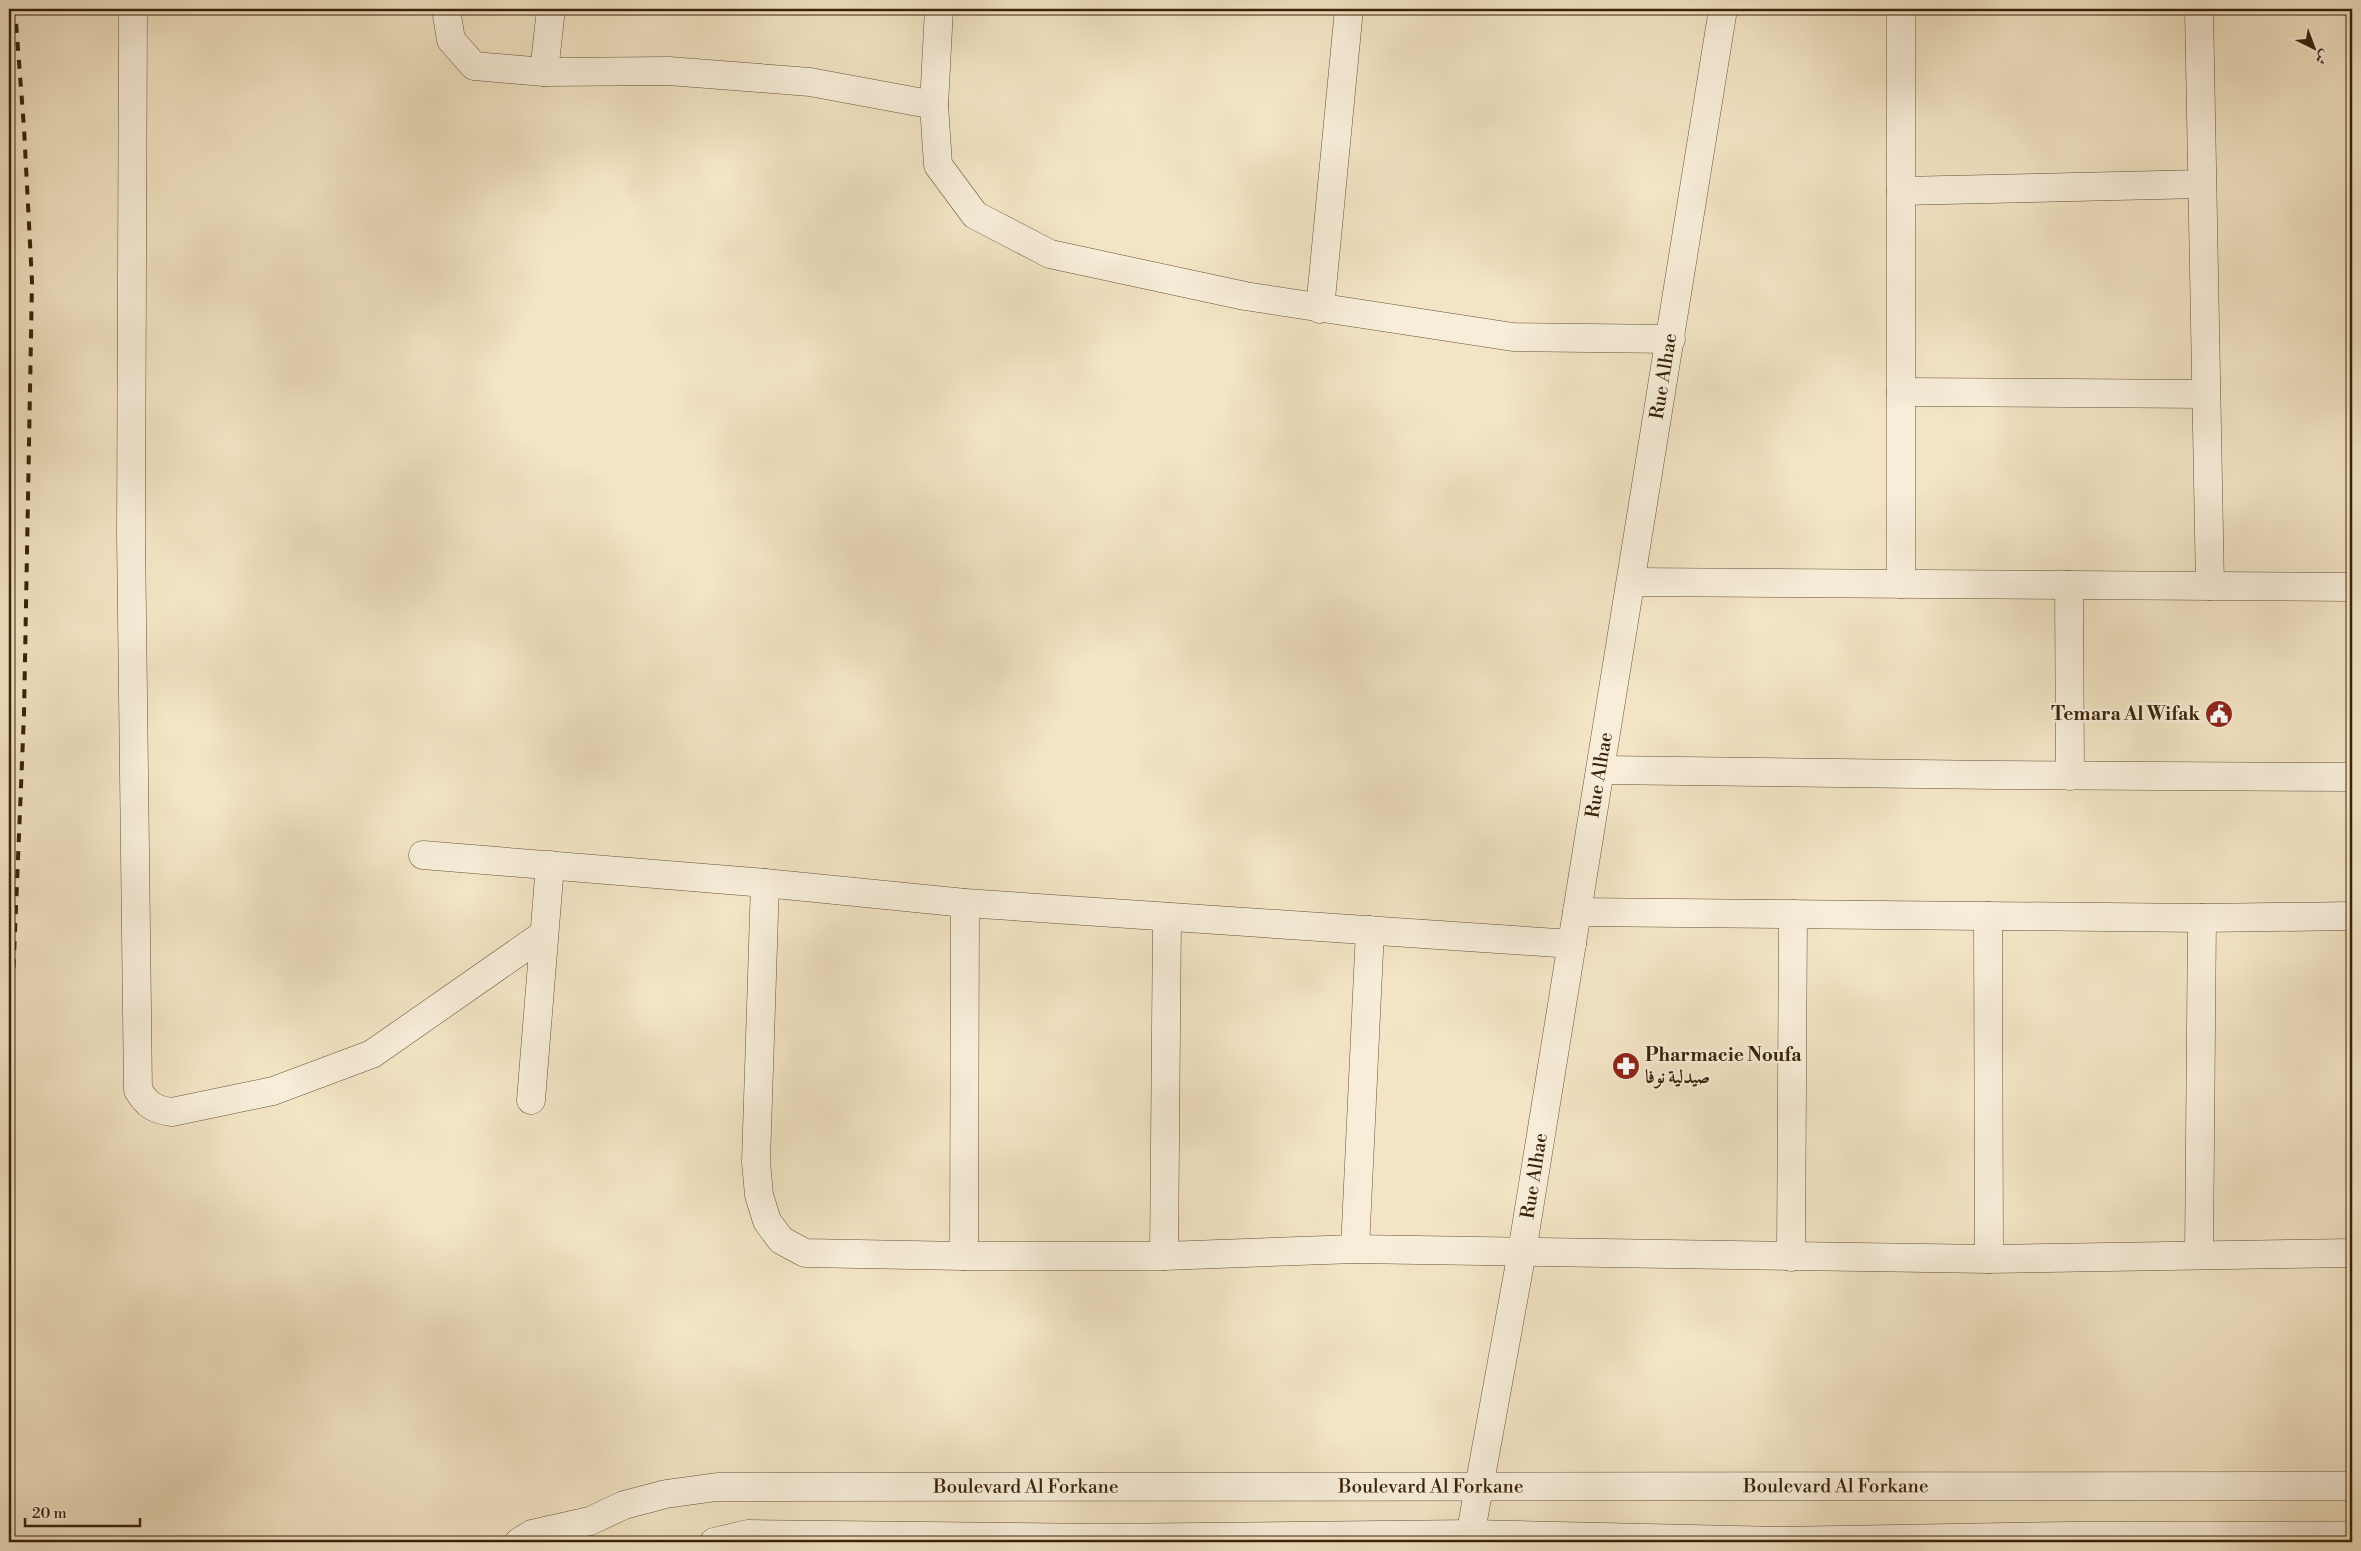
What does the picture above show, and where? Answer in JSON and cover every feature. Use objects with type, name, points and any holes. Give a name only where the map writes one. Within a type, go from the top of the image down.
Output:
[{"type":"street","points":[[133,9],[131,536],[138,1090],[150,1106],[172,1112],[273,1091],[324,1073],[372,1054],[544,934]]},
{"type":"street","points":[[446,9],[450,40],[474,66],[544,72],[669,71],[810,82],[934,105]]},
{"type":"street","points":[[544,72],[551,9]]},
{"type":"street","points":[[939,9],[934,105],[938,164],[975,215],[1050,254],[1245,296],[1513,337],[1671,339]]},
{"type":"street","points":[[1320,308],[1349,9]]},
{"type":"street","name":"Rue Alhae","points":[[1470,1538],[1522,1252],[1602,770],[1723,9]]},
{"type":"street","points":[[1900,584],[1901,9]]},
{"type":"street","points":[[2199,9],[2210,586]]},
{"type":"street","points":[[1901,190],[2202,184]]},
{"type":"street","points":[[1901,392],[2206,394]]},
{"type":"street","points":[[1632,582],[2352,587]]},
{"type":"street","points":[[2069,585],[2070,776]]},
{"type":"street","points":[[1602,770],[2070,776],[2352,777]]},
{"type":"street","points":[[423,855],[765,883],[965,903],[1572,944]]},
{"type":"street","points":[[531,1100],[550,866]]},
{"type":"street","points":[[765,883],[756,1162],[759,1195],[767,1222],[781,1240],[805,1253],[964,1256],[1164,1256],[1355,1249],[1989,1259],[2199,1254],[2352,1253]]},
{"type":"street","points":[[964,1256],[965,903]]},
{"type":"street","points":[[1578,912],[2202,918],[2352,916]]},
{"type":"street","points":[[1791,1256],[1794,914]]},
{"type":"street","points":[[1164,1256],[1167,916]]},
{"type":"street","points":[[1988,916],[1989,1259]]},
{"type":"street","points":[[2199,1254],[2202,918]]},
{"type":"street","points":[[1355,1249],[1370,930]]},
{"type":"street","name":"Boulevard Al Forkane","points":[[519,1542],[532,1534],[590,1521],[624,1505],[666,1494],[717,1487],[2352,1486]]},
{"type":"street","points":[[714,1542],[748,1534],[1103,1538],[1470,1538],[1780,1542],[2352,1536]]},
{"type":"railway","points":[[9,1076],[24,714],[32,282],[24,128],[15,9]]},
{"type":"place","name":"Temara Al Wifak","points":[[2219,714]]},
{"type":"place","name":"Pharmacie Noufa صيدلية نوفا","points":[[1626,1066]]}]
